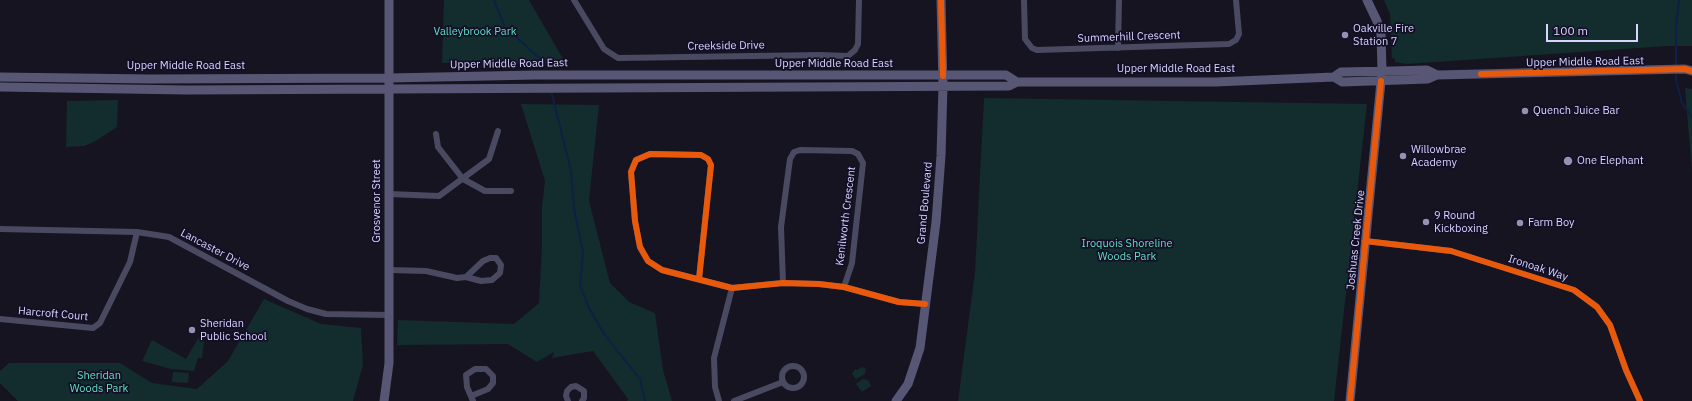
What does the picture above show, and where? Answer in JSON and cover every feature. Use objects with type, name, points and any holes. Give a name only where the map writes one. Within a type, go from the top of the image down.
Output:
[{"type":"main road","name":"Grosvenor Street","points":[[384,401],[388,377],[389,315],[389,0]]},
{"type":"main road","name":"Grand Boulevard","points":[[896,401],[908,384],[920,348],[936,222],[941,156],[943,86],[941,0]]},
{"type":"main road","name":"Joshuas Creek Drive","points":[[1350,401],[1382,76],[1381,34],[1377,21],[1367,0]]},
{"type":"main road","name":"Upper Middle Road East","points":[[0,87],[187,90],[1009,86],[1017,82],[1215,82],[1334,77],[1341,72],[1382,76],[1427,70],[1437,75],[1689,69]]},
{"type":"main road","name":"Upper Middle Road East","points":[[0,77],[151,79],[389,78],[536,75],[1006,75],[1017,82]]},
{"type":"street","name":"Creekside Drive","points":[[574,0],[604,49],[618,58],[820,54],[848,56],[855,50],[858,44],[860,0]]},
{"type":"street","name":"Summerhill Crescent","points":[[1024,0],[1025,40],[1032,48],[1037,50],[1233,43],[1239,34],[1236,0]]},
{"type":"street","points":[[1118,48],[1119,0]]},
{"type":"street","points":[[389,194],[439,196],[489,159],[498,131]]},
{"type":"street","points":[[436,134],[438,147],[463,179],[485,191],[512,191]]},
{"type":"street","name":"Kenilworth Crescent","points":[[783,282],[781,228],[790,159],[794,152],[800,150],[852,151],[858,154],[863,163],[852,263],[844,287]]},
{"type":"street","points":[[699,279],[711,165],[708,159],[701,156],[650,154],[636,160],[631,172],[634,221],[640,247],[648,261],[662,270],[732,288],[783,282],[844,287],[899,302],[925,304]]},
{"type":"street","name":"Lancaster Drive","points":[[0,229],[137,232],[170,237],[288,301],[306,309],[326,314],[389,315]]},
{"type":"street","name":"Harcroft Court","points":[[0,319],[93,328],[100,323],[130,262],[137,232]]},
{"type":"street","name":"Ironoak Way","points":[[1366,241],[1451,251],[1574,290],[1597,307],[1610,325],[1626,370],[1640,401]]},
{"type":"street","points":[[389,270],[426,271],[457,278],[466,277],[481,281],[492,280],[500,273],[501,265],[496,258],[490,258],[483,261],[466,277]]},
{"type":"street","points":[[719,401],[715,387],[714,358],[732,288]]},
{"type":"street","points":[[475,368],[486,370],[493,376],[493,383],[488,389],[472,398],[467,387],[466,375],[475,368]]},
{"type":"street","points":[[734,401],[783,382]]},
{"type":"street","points":[[568,401],[566,396],[567,391],[571,387],[576,386],[584,392],[584,398],[582,401]]},
{"type":"green space","name":"Valleybrook Park","points":[[444,0],[529,0],[566,64],[442,63]]},
{"type":"green space","points":[[1384,0],[1692,0],[1692,46],[1667,46],[1407,64],[1395,62],[1395,59],[1392,58],[1390,14]]},
{"type":"green space","points":[[1685,88],[1692,89],[1692,171],[1688,125]]},
{"type":"green space","name":"Iroquois Shoreline Woods Park","points":[[984,98],[1367,104],[1334,401],[958,401],[975,272]]},
{"type":"green space","points":[[118,100],[117,127],[94,142],[84,146],[66,147],[67,101]]},
{"type":"green space","points":[[521,104],[599,105],[589,201],[610,283],[629,302],[655,313],[663,370],[672,401],[627,401],[628,399],[593,351],[552,358],[554,352],[537,362],[508,344],[397,345],[398,320],[514,324],[539,303],[542,246],[542,207],[545,181]]},
{"type":"green space","name":"Sheridan Woods Park","points":[[264,299],[321,324],[361,328],[363,365],[353,401],[18,401],[0,383],[0,371],[9,363],[120,363],[152,383],[197,389],[228,361]]},
{"type":"green space","points":[[203,330],[205,332],[202,358],[198,358],[194,371],[171,369],[142,361],[152,340],[186,359]]},
{"type":"green space","points":[[862,367],[866,369],[865,374],[856,379],[852,374],[855,369],[857,370]]},
{"type":"green space","points":[[173,372],[189,373],[188,383],[172,382]]},
{"type":"green space","points":[[863,379],[868,380],[871,386],[862,392],[856,384]]},
{"type":"waterway","points":[[494,0],[505,27],[549,67]]},
{"type":"waterway","points":[[1676,67],[1676,26],[1679,0]]},
{"type":"waterway","points":[[1676,71],[1676,80],[1682,103],[1692,117]]},
{"type":"waterway","points":[[552,94],[571,171],[574,208],[583,252],[580,285],[588,306],[604,334],[640,379],[645,401]]},
{"type":"cycle path","points":[[941,0],[943,76]]},
{"type":"cycle path","points":[[1481,74],[1685,69],[1692,71]]},
{"type":"cycle path","points":[[1350,401],[1381,81]]},
{"type":"cycle path","points":[[699,279],[711,165],[708,159],[701,155],[650,154],[636,160],[631,172],[635,221],[640,247],[648,261],[662,270],[732,288],[783,283],[819,284],[844,287],[899,302],[925,304]]},
{"type":"cycle path","points":[[1365,241],[1451,251],[1574,290],[1597,307],[1610,325],[1626,370],[1640,401]]},
{"type":"place","name":"Oakville Fire Station 7","points":[[1345,35]]},
{"type":"place","name":"Quench Juice Bar","points":[[1525,111]]},
{"type":"place","name":"Willowbrae Academy","points":[[1403,156]]},
{"type":"place","name":"One Elephant","points":[[1568,161]]},
{"type":"place","name":"9 Round Kickboxing","points":[[1426,222]]},
{"type":"place","name":"Farm Boy","points":[[1520,223]]},
{"type":"place","name":"Sheridan Public School","points":[[192,330]]}]
